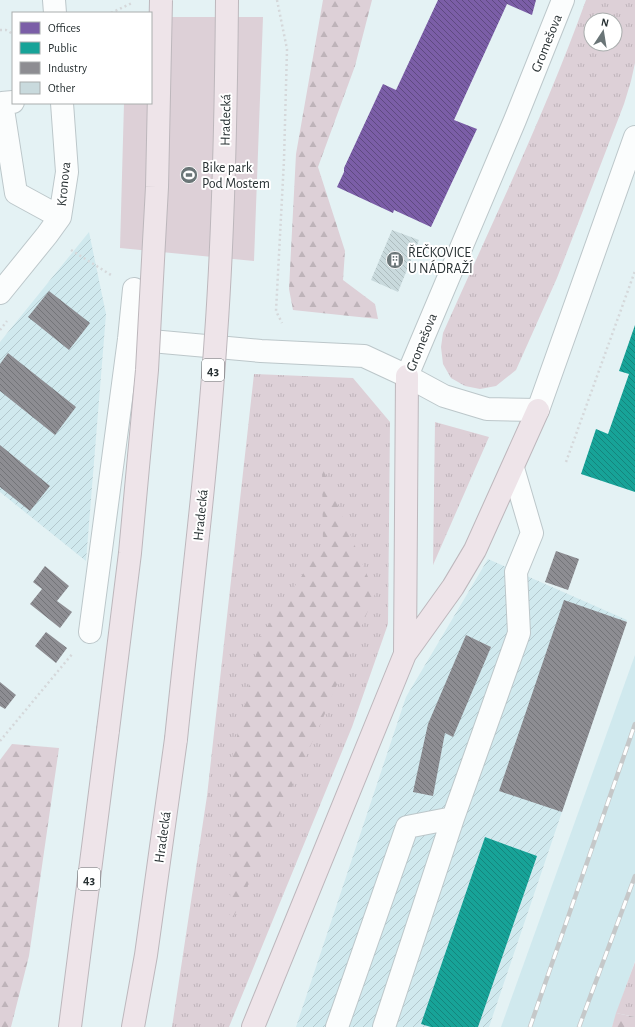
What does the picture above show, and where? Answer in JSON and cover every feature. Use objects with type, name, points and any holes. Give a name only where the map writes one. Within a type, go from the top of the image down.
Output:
[{"type":"highway","name":"43","points":[[70,1027],[130,553],[147,370],[157,187],[161,0]]},
{"type":"highway","name":"Hradecká","points":[[133,1027],[146,956],[176,739],[208,441],[216,334],[224,156],[227,0]]},
{"type":"highway","points":[[405,654],[407,376]]},
{"type":"highway","points":[[253,1027],[405,654],[453,587],[475,550],[538,410]]},
{"type":"street","points":[[54,0],[55,12]]},
{"type":"street","name":"Gromešova","points":[[538,410],[487,409],[444,396],[407,376],[515,120],[562,0]]},
{"type":"street","points":[[12,102],[2,103],[16,193],[60,217]]},
{"type":"street","name":"Kronova","points":[[0,293],[60,217],[67,172],[62,104]]},
{"type":"street","points":[[538,410],[635,137]]},
{"type":"street","points":[[90,632],[129,339],[134,289]]},
{"type":"street","points":[[129,339],[261,351],[364,356],[407,376]]},
{"type":"street","points":[[384,1027],[453,818],[519,633],[516,572],[532,533],[512,468]]},
{"type":"street","points":[[337,1027],[407,827],[453,818]]},
{"type":"path","points":[[113,12],[138,0]]},
{"type":"path","points":[[277,0],[287,49],[284,160],[276,311],[281,322],[286,326]]},
{"type":"path","points":[[0,30],[6,30],[12,33]]},
{"type":"path","points":[[47,235],[134,289]]},
{"type":"path","points":[[566,462],[635,271]]},
{"type":"path","points":[[0,740],[90,632]]},
{"type":"shaded area","points":[[89,232],[106,314],[86,561],[0,492],[0,342]]},
{"type":"shaded area","points":[[488,559],[627,620],[489,1027],[296,1027],[406,697]]},
{"type":"shaded area","points":[[635,655],[635,961],[612,1027],[501,1027]]},
{"type":"green space","points":[[323,0],[372,0],[355,66],[318,167],[345,251],[343,280],[375,304],[378,319],[293,310],[289,289],[296,154]]},
{"type":"green space","points":[[586,0],[635,0],[635,63],[631,81],[624,104],[557,278],[516,370],[496,386],[480,389],[465,386],[451,378],[443,364],[441,347],[443,333],[518,168],[553,85]]},
{"type":"green space","name":"Bike park Pod Mostem","points":[[152,17],[263,17],[254,261],[120,248],[124,104],[152,104]]},
{"type":"green space","points":[[254,374],[353,378],[390,422],[388,624],[352,727],[229,1027],[172,1027],[207,796]]},
{"type":"green space","points":[[435,422],[489,437],[433,565]]},
{"type":"green space","points":[[322,467],[375,594],[323,718],[230,925],[231,762],[260,637],[323,545]]},
{"type":"green space","points":[[12,744],[59,748],[29,956],[11,1027],[0,1027],[0,760]]},
{"type":"green space","points":[[635,962],[635,1017],[616,1013]]},
{"type":"green space","points":[[616,1013],[635,1017],[635,1027],[612,1027]]},
{"type":"building: Offices","points":[[438,0],[536,0],[532,15],[507,4],[454,120],[477,129],[431,227],[394,210],[393,213],[337,187],[344,172],[344,168],[383,84],[396,90]]},
{"type":"building: Public","points":[[635,325],[635,492],[581,474],[596,429],[608,434],[629,374],[619,371]]},
{"type":"building: Public","points":[[485,837],[537,856],[478,1027],[431,1027],[421,1024]]},
{"type":"building: Industry","points":[[49,291],[90,323],[69,350],[28,317]]},
{"type":"building: Industry","points":[[8,353],[76,407],[55,435],[0,391],[0,364]]},
{"type":"building: Industry","points":[[0,445],[50,486],[30,511],[0,487]]},
{"type":"building: Industry","points":[[556,551],[579,559],[568,590],[545,582]]},
{"type":"building: Industry","points":[[45,566],[69,586],[57,601],[72,612],[60,628],[30,604],[42,589],[33,582]]},
{"type":"building: Industry","points":[[564,600],[627,622],[562,812],[499,791]]},
{"type":"building: Industry","points":[[46,632],[67,648],[56,663],[35,646]]},
{"type":"building: Industry","points":[[466,635],[491,647],[453,737],[445,733],[433,796],[413,792],[428,724]]},
{"type":"building: Industry","points":[[0,682],[16,695],[5,709],[0,706]]},
{"type":"building: Other","name":"ŘEČKOVICE U NÁDRAŽÍ","points":[[392,230],[419,240],[398,292],[371,280]]},
{"type":"railway","points":[[530,1027],[635,724]]},
{"type":"railway","points":[[579,1027],[635,876]]},
{"type":"place","name":"Bike park Pod Mostem","points":[[189,175]]},
{"type":"place","name":"ŘEČKOVICE U NÁDRAŽÍ","points":[[395,260]]}]
